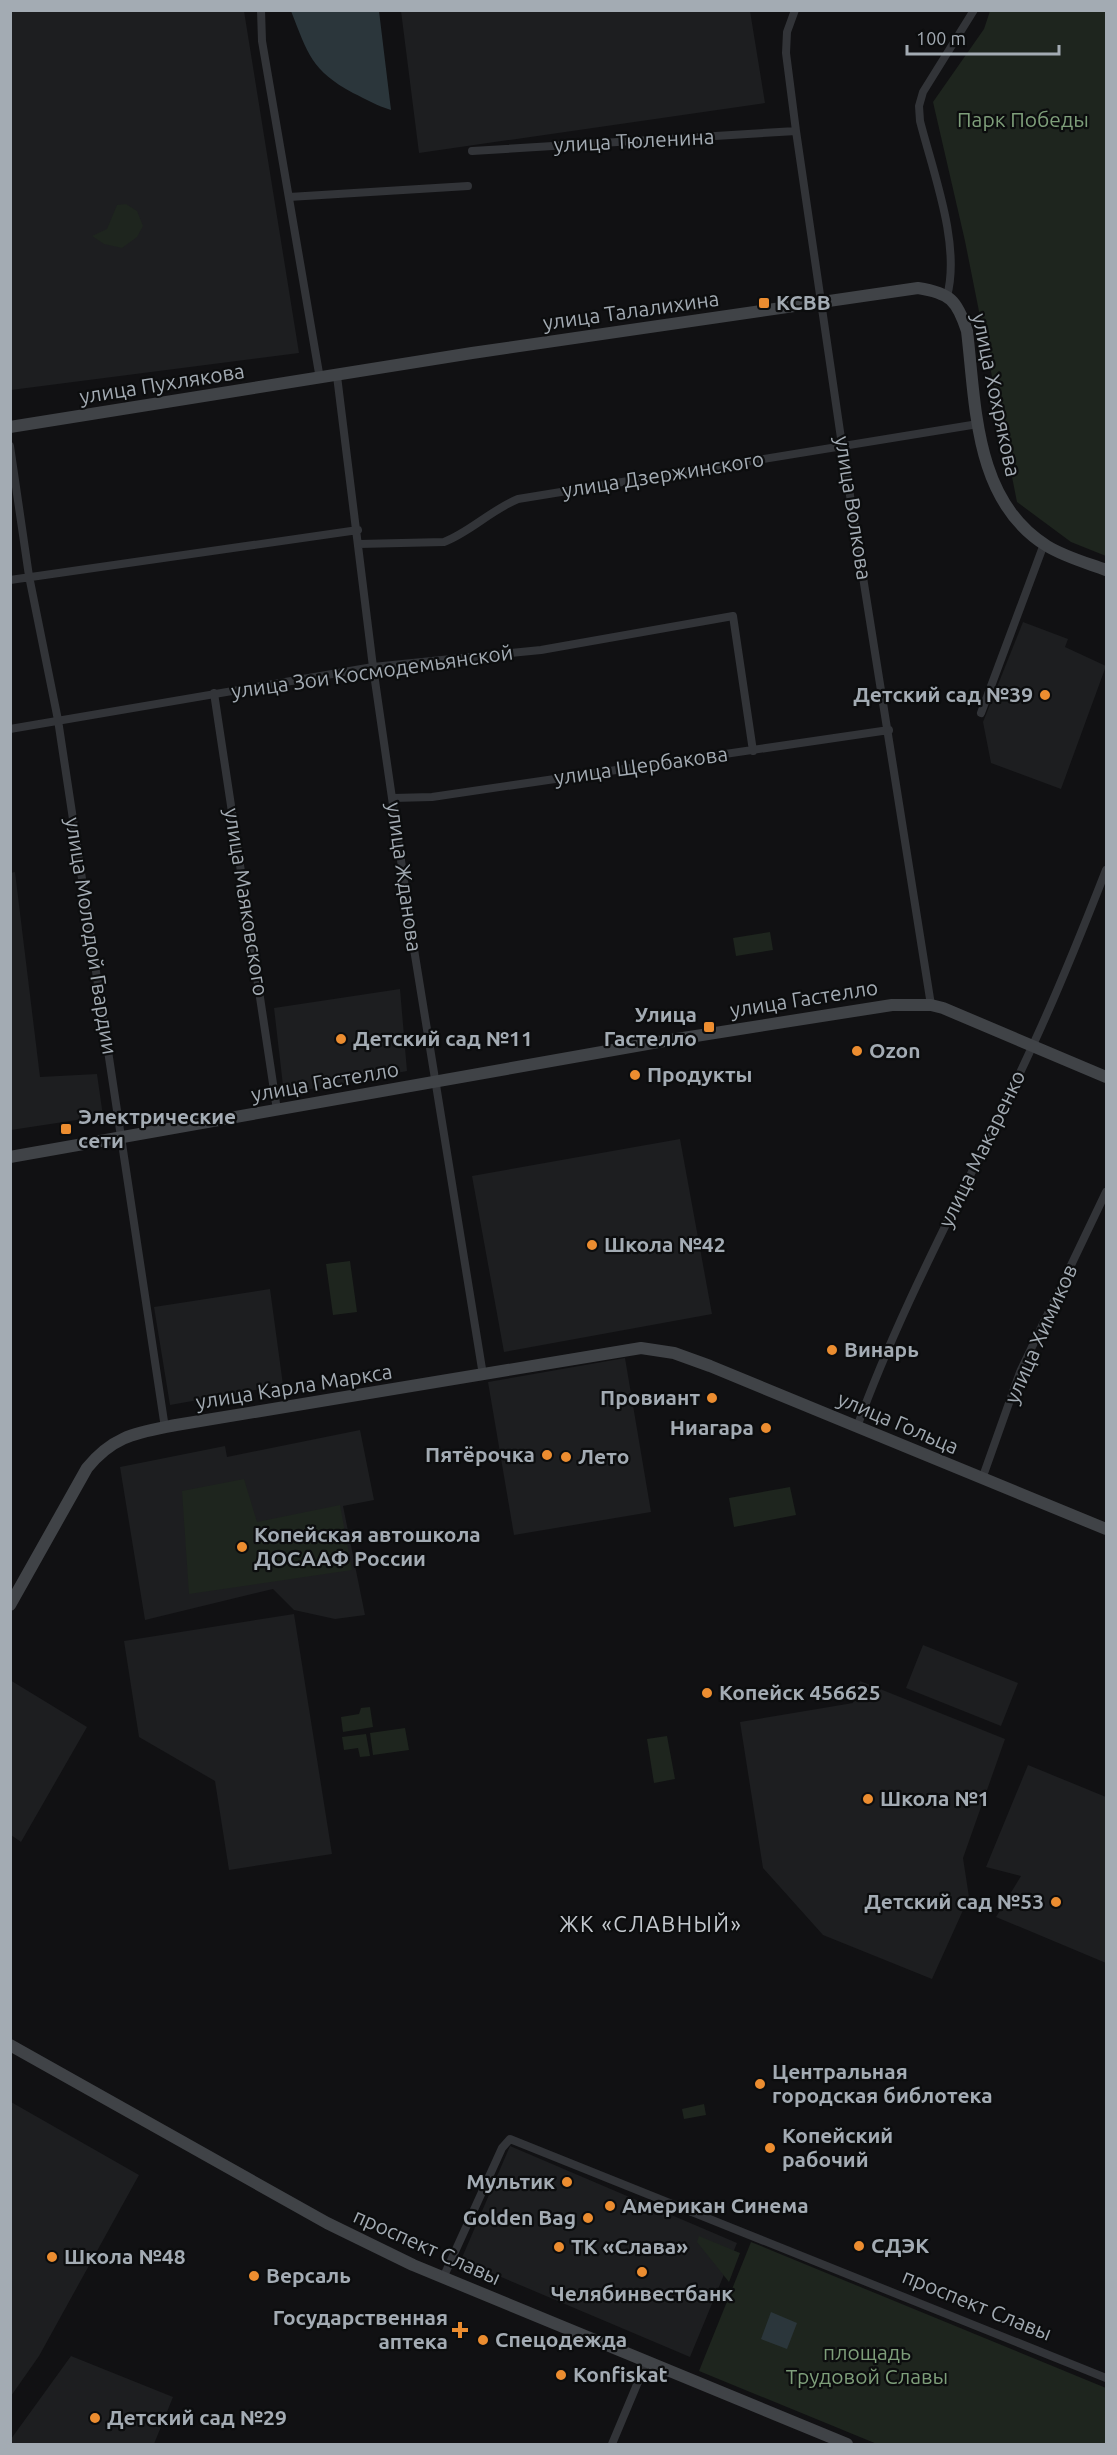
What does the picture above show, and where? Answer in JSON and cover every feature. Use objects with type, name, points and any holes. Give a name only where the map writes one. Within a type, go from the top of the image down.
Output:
[{"type":"street","points":[[261,10],[262,41],[320,379]]},
{"type":"street","name":"улица Волкова","points":[[795,10],[787,32],[786,53],[796,131],[842,445],[931,1005]]},
{"type":"street","name":"улица Хохрякова","points":[[974,10],[923,92],[920,106],[920,121],[948,236],[952,267],[947,296],[961,313],[967,331],[978,424],[993,485],[1004,506],[1021,526],[1044,544],[1107,570]]},
{"type":"street","name":"улица Тюленина","points":[[472,151],[796,131]]},
{"type":"street","points":[[289,197],[468,186]]},
{"type":"street","name":"улица Талалихина","points":[[320,379],[483,351],[822,304],[904,288],[918,288],[947,296]]},
{"type":"street","name":"улица Жданова","points":[[337,376],[358,530],[373,667],[483,1375]]},
{"type":"street","name":"улица Пухлякова","points":[[10,427],[320,379]]},
{"type":"street","name":"улица Дзержинского","points":[[359,544],[444,542],[456,537],[496,508],[518,498],[978,424]]},
{"type":"street","name":"улица Молодой Гвардии","points":[[10,446],[29,576],[58,720],[165,1428]]},
{"type":"street","points":[[10,580],[358,530]]},
{"type":"street","points":[[981,713],[1044,544]]},
{"type":"street","name":"улица Зои Космодемьянской","points":[[10,729],[373,667],[541,650],[733,616],[753,751]]},
{"type":"street","name":"улица Маяковского","points":[[214,693],[277,1110]]},
{"type":"street","name":"улица Щербакова","points":[[393,798],[432,797],[889,730]]},
{"type":"street","name":"улица Макаренко","points":[[857,1427],[890,1345],[948,1215],[1033,1046],[1107,870]]},
{"type":"street","points":[[931,1005],[1107,1077]]},
{"type":"street","name":"улица Гастелло","points":[[10,1157],[664,1041],[880,1007],[931,1005]]},
{"type":"street","name":"улица Химиков","points":[[982,1479],[1020,1372],[1107,1192]]},
{"type":"street","name":"улица Карла Маркса","points":[[10,1605],[87,1468],[99,1453],[116,1441],[136,1433],[641,1348],[674,1353]]},
{"type":"street","name":"улица Гольца","points":[[674,1353],[1107,1529]]},
{"type":"street","name":"проспект Славы","points":[[10,2045],[327,2223],[443,2278],[847,2445]]},
{"type":"street","name":"проспект Славы","points":[[443,2278],[502,2148],[510,2139],[1107,2378]]},
{"type":"street","points":[[612,2445],[646,2363]]},
{"type":"shaded area","points":[[10,11],[244,11],[299,353],[11,390]]},
{"type":"shaded area","points":[[291,11],[379,11],[391,110],[353,93],[328,77],[307,50]]},
{"type":"shaded area","points":[[401,11],[750,11],[765,103],[419,153]]},
{"type":"shaded area","name":"Детский сад №39","points":[[1023,622],[1068,639],[1065,647],[1106,666],[1061,789],[991,763],[983,722]]},
{"type":"shaded area","points":[[15,872],[40,1077],[97,1074],[103,1116],[11,1130],[10,873]]},
{"type":"shaded area","name":"Детский сад №11","points":[[400,989],[407,1071],[284,1094],[274,1008]]},
{"type":"shaded area","name":"Школа №42","points":[[680,1139],[712,1314],[504,1352],[472,1176]]},
{"type":"shaded area","points":[[270,1289],[283,1385],[170,1405],[154,1307]]},
{"type":"shaded area","points":[[625,1358],[651,1512],[514,1535],[488,1382]]},
{"type":"shaded area","name":"Копейская автошкола ДОСААФ России","points":[[360,1430],[374,1500],[343,1506],[365,1615],[335,1619],[294,1610],[273,1589],[145,1620],[120,1467],[225,1446],[227,1457]]},
{"type":"shaded area","points":[[294,1614],[332,1854],[229,1870],[215,1781],[139,1737],[124,1641]]},
{"type":"shaded area","points":[[923,1645],[1018,1683],[1001,1726],[906,1688]]},
{"type":"shaded area","points":[[10,1680],[87,1727],[21,1842],[11,1835]]},
{"type":"shaded area","name":"Школа №1","points":[[860,1681],[1005,1739],[963,1858],[969,1897],[932,1979],[823,1935],[763,1868],[740,1722],[853,1703]]},
{"type":"shaded area","points":[[1028,1765],[1106,1797],[1106,1963],[996,1917],[1021,1876],[986,1867]]},
{"type":"shaded area","name":"Школа №48","points":[[11,2102],[139,2175],[39,2356],[11,2396]]},
{"type":"shaded area","points":[[510,2146],[737,2243],[690,2357],[461,2260]]},
{"type":"shaded area","points":[[771,2312],[797,2323],[787,2349],[761,2339]]},
{"type":"shaded area","name":"Детский сад №29","points":[[71,2356],[173,2397],[154,2444],[11,2444],[11,2439]]},
{"type":"green space","name":"Парк Победы","points":[[990,11],[1106,11],[1106,556],[1071,542],[1017,502],[965,241],[933,102],[984,29]]},
{"type":"green space","points":[[126,204],[137,211],[143,226],[137,237],[122,248],[104,244],[92,236],[107,229],[117,205]]},
{"type":"green space","points":[[770,932],[773,950],[736,956],[733,938]]},
{"type":"green space","points":[[350,1261],[357,1312],[333,1315],[326,1264]]},
{"type":"green space","points":[[244,1479],[257,1522],[340,1505],[352,1570],[189,1594],[182,1491]]},
{"type":"green space","points":[[790,1487],[796,1515],[734,1527],[729,1498]]},
{"type":"green space","points":[[370,1707],[373,1727],[343,1732],[341,1717],[359,1714],[361,1708]]},
{"type":"green space","points":[[405,1728],[409,1750],[373,1755],[370,1733]]},
{"type":"green space","points":[[366,1734],[370,1756],[360,1757],[358,1748],[344,1750],[342,1737]]},
{"type":"green space","points":[[667,1736],[675,1779],[654,1783],[647,1739]]},
{"type":"green space","points":[[704,2104],[706,2115],[684,2119],[682,2109]]},
{"type":"green space","points":[[699,2236],[740,2253],[729,2282],[697,2242]]},
{"type":"green space","name":"площадь Трудовой Славы","points":[[751,2242],[1106,2388],[1106,2444],[877,2444],[699,2371]]},
{"type":"place","name":"КСВВ","points":[[764,303]]},
{"type":"place","name":"Детский сад №39","points":[[1045,695]]},
{"type":"place","name":"Улица Гастелло","points":[[709,1027]]},
{"type":"place","name":"Детский сад №11","points":[[341,1039]]},
{"type":"place","name":"Ozon","points":[[857,1051]]},
{"type":"place","name":"Продукты","points":[[635,1075]]},
{"type":"place","name":"Электрические сети","points":[[66,1129]]},
{"type":"place","name":"Школа №42","points":[[592,1245]]},
{"type":"place","name":"Винарь","points":[[832,1350]]},
{"type":"place","name":"Провиант","points":[[712,1398]]},
{"type":"place","name":"Ниагара","points":[[766,1428]]},
{"type":"place","name":"Пятёрочка","points":[[547,1455]]},
{"type":"place","name":"Лето","points":[[566,1457]]},
{"type":"place","name":"Копейская автошкола ДОСААФ России","points":[[242,1547]]},
{"type":"place","name":"Копейск 456625","points":[[707,1693]]},
{"type":"place","name":"Школа №1","points":[[868,1799]]},
{"type":"place","name":"Детский сад №53","points":[[1056,1902]]},
{"type":"place","name":"Центральная городская библотека","points":[[760,2084]]},
{"type":"place","name":"Копейский рабочий","points":[[770,2148]]},
{"type":"place","name":"Мультик","points":[[567,2182]]},
{"type":"place","name":"Американ Синема","points":[[610,2206]]},
{"type":"place","name":"Golden Bag","points":[[588,2218]]},
{"type":"place","name":"СДЭК","points":[[859,2246]]},
{"type":"place","name":"ТК «Слава»","points":[[559,2247]]},
{"type":"place","name":"Школа №48","points":[[52,2257]]},
{"type":"place","name":"Челябинвестбанк","points":[[642,2272]]},
{"type":"place","name":"Версаль","points":[[254,2276]]},
{"type":"place","name":"Государственная аптека","points":[[460,2330]]},
{"type":"place","name":"Спецодежда","points":[[483,2340]]},
{"type":"place","name":"Konfiskat","points":[[561,2375]]},
{"type":"place","name":"Детский сад №29","points":[[95,2418]]},
{"type":"district","name":"ЖК «СЛАВНЫЙ»","points":[[651,1924]]}]
